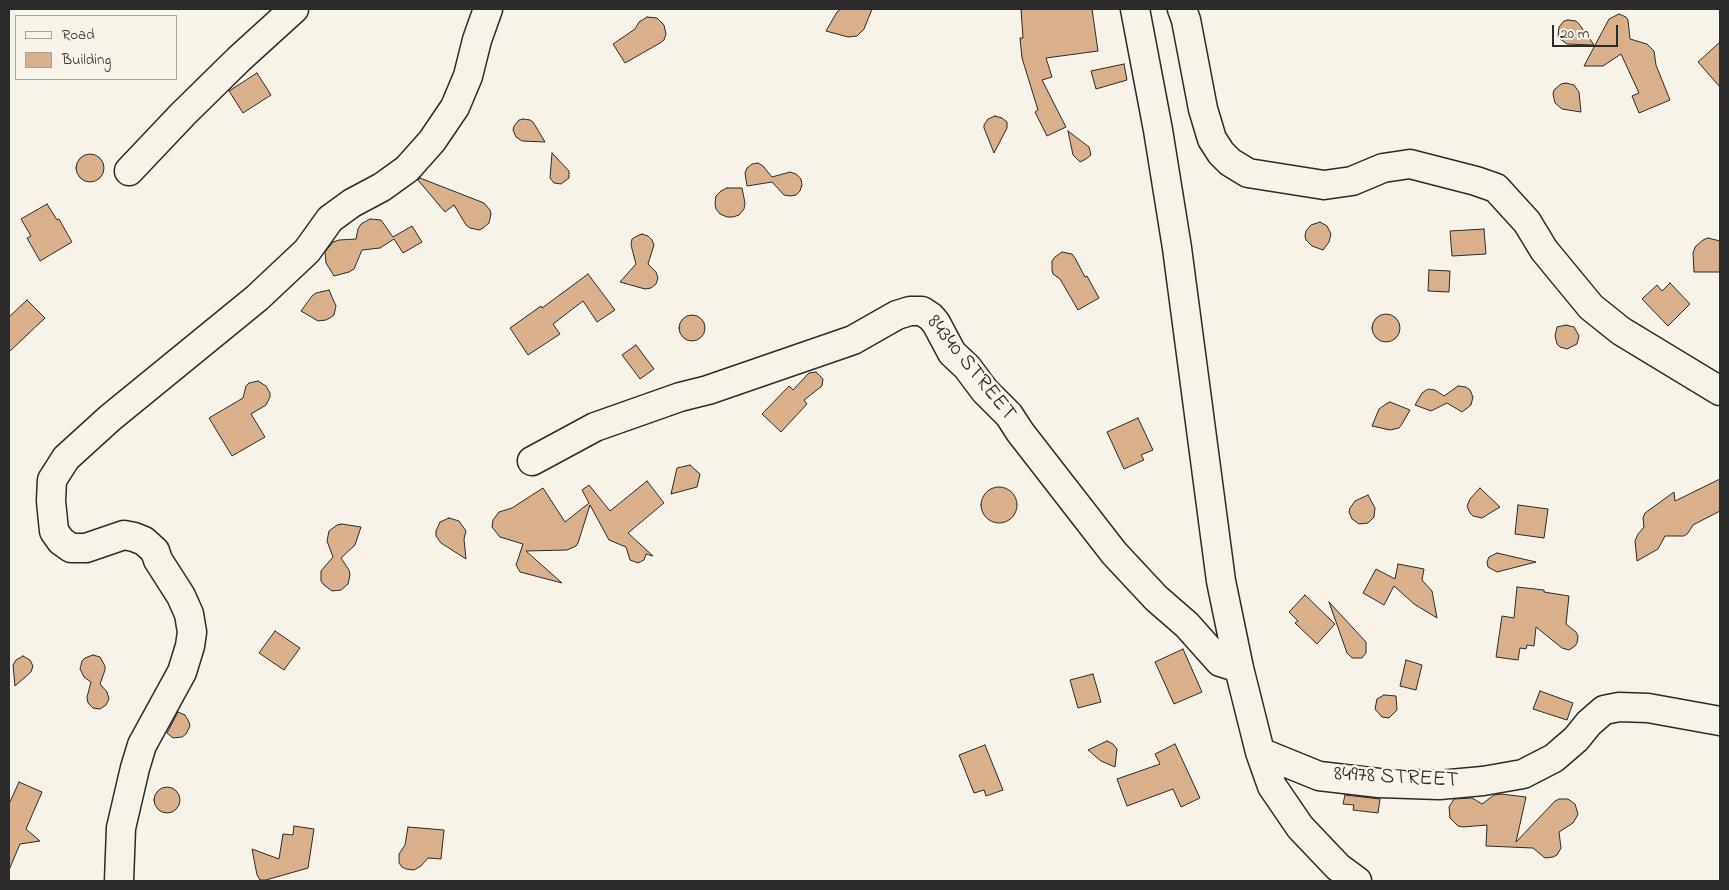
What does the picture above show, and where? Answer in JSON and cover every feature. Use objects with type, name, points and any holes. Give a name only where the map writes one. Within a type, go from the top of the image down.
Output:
[{"type":"street","points":[[130,171],[183,114],[294,9]]},
{"type":"street","points":[[118,881],[121,828],[137,760],[142,745],[182,672],[192,632],[189,614],[181,596],[155,552],[144,541],[124,535],[86,548],[71,548],[61,542],[54,531],[50,501],[52,480],[66,458],[110,418],[256,298],[299,258],[330,219],[352,203],[382,187],[406,169],[432,141],[455,107],[468,76],[477,40],[488,9]]},
{"type":"street","points":[[1135,9],[1158,130],[1177,248],[1221,581],[1238,668],[1260,752],[1272,786],[1300,827],[1338,867],[1357,881]]},
{"type":"street","points":[[1182,9],[1186,20],[1203,109],[1212,139],[1221,153],[1230,162],[1248,173],[1324,185],[1352,181],[1383,168],[1410,164],[1496,188],[1527,222],[1544,250],[1591,307],[1621,331],[1720,391]]},
{"type":"street","name":"84340 STREET","points":[[532,461],[595,426],[680,397],[708,390],[853,340],[897,315],[910,311],[922,311],[936,323],[952,353],[967,367],[985,391],[1009,415],[1020,432],[1114,553],[1156,598],[1187,625],[1220,662],[1238,668]]},
{"type":"street","name":"84978 STREET","points":[[1260,752],[1319,776],[1379,783],[1439,785],[1483,781],[1523,774],[1554,758],[1576,739],[1604,710],[1619,707],[1648,708],[1720,721]]},
{"type":"building","points":[[841,9],[872,9],[864,29],[857,36],[848,37],[826,31],[837,12]]},
{"type":"building","points":[[1021,9],[1092,9],[1098,51],[1046,58],[1052,77],[1042,80],[1066,127],[1047,136],[1035,112],[1038,110],[1022,58],[1020,38],[1023,38]]},
{"type":"building","points":[[1619,14],[1628,20],[1630,39],[1647,44],[1654,51],[1656,65],[1670,100],[1639,113],[1632,96],[1639,93],[1621,54],[1603,66],[1584,66],[1609,19]]},
{"type":"building","points":[[647,17],[657,18],[664,25],[666,34],[664,40],[625,63],[613,44],[635,29],[639,22]]},
{"type":"building","points":[[1564,21],[1576,21],[1594,45],[1567,44],[1560,39],[1558,36],[1559,27]]},
{"type":"building","points":[[1720,42],[1720,87],[1698,62]]},
{"type":"building","points":[[1124,64],[1127,80],[1096,89],[1091,71]]},
{"type":"building","points":[[257,73],[271,95],[243,113],[229,91]]},
{"type":"building","points":[[1561,84],[1574,85],[1579,92],[1581,112],[1562,109],[1555,103],[1554,90]]},
{"type":"building","points":[[995,116],[1007,122],[1007,128],[994,153],[984,125],[988,119]]},
{"type":"building","points":[[523,119],[533,122],[545,142],[522,141],[516,137],[513,130],[514,126],[519,120]]},
{"type":"building","points":[[1068,131],[1089,147],[1091,155],[1086,159],[1080,162],[1073,155]]},
{"type":"building","points":[[552,153],[569,171],[569,178],[561,184],[554,183],[550,178]]},
{"type":"building","points":[[90,154],[100,158],[104,168],[100,178],[90,182],[80,178],[76,168],[80,158]]},
{"type":"building","points":[[758,163],[772,177],[790,172],[796,174],[801,179],[800,191],[796,195],[784,195],[772,182],[747,186],[745,173],[747,168],[752,164]]},
{"type":"building","points":[[420,178],[484,203],[491,214],[489,223],[479,230],[470,228],[466,225],[454,205],[445,212],[418,180]]},
{"type":"building","points":[[727,188],[742,188],[745,203],[744,209],[739,215],[733,217],[720,214],[716,209],[716,196]]},
{"type":"building","points":[[47,204],[57,220],[59,219],[72,242],[40,261],[27,238],[31,236],[21,219]]},
{"type":"building","points":[[370,219],[381,220],[393,237],[412,226],[422,242],[403,253],[394,239],[380,248],[362,250],[354,269],[334,276],[326,263],[325,252],[333,242],[356,239],[361,224]]},
{"type":"building","points":[[1320,222],[1327,226],[1331,234],[1329,242],[1323,250],[1312,246],[1305,236],[1306,231],[1311,225]]},
{"type":"building","points":[[1484,229],[1486,254],[1452,256],[1450,231]]},
{"type":"building","points":[[642,234],[648,236],[654,245],[648,264],[656,272],[658,278],[656,284],[651,288],[645,289],[620,282],[636,264],[631,245],[632,239]]},
{"type":"building","points":[[1708,238],[1720,241],[1720,272],[1694,272],[1693,253],[1695,247]]},
{"type":"building","points":[[1062,252],[1072,254],[1099,298],[1078,310],[1060,279],[1053,274],[1052,261]]},
{"type":"building","points":[[1429,270],[1450,271],[1449,292],[1428,291]]},
{"type":"building","points":[[588,274],[615,310],[597,322],[583,301],[553,324],[560,334],[528,355],[510,328],[541,306],[542,308]]},
{"type":"building","points":[[1670,283],[1690,304],[1668,326],[1642,299],[1657,285],[1662,291]]},
{"type":"building","points":[[329,290],[336,306],[334,315],[330,318],[318,321],[301,311],[316,293]]},
{"type":"building","points":[[27,300],[45,318],[9,352],[9,317]]},
{"type":"building","points":[[1386,314],[1396,318],[1400,328],[1396,338],[1386,342],[1376,338],[1372,328],[1376,318]]},
{"type":"building","points":[[692,315],[701,319],[705,328],[701,337],[692,341],[683,337],[679,328],[683,319]]},
{"type":"building","points":[[1566,325],[1574,327],[1579,336],[1577,344],[1567,349],[1557,344],[1555,336],[1557,327]]},
{"type":"building","points":[[636,345],[654,369],[640,379],[622,355]]},
{"type":"building","points":[[816,372],[823,379],[822,386],[804,400],[807,404],[781,432],[762,414],[789,386],[793,390],[809,373]]},
{"type":"building","points":[[258,381],[266,386],[270,397],[266,405],[251,414],[265,437],[232,456],[209,418],[243,398],[246,386],[249,383]]},
{"type":"building","points":[[1458,386],[1466,387],[1470,390],[1473,397],[1471,405],[1462,412],[1447,403],[1431,411],[1415,405],[1422,393],[1428,389],[1435,390],[1444,396]]},
{"type":"building","points":[[1390,402],[1410,410],[1399,428],[1390,430],[1372,426],[1379,409]]},
{"type":"building","points":[[1138,418],[1153,450],[1141,455],[1144,460],[1124,469],[1107,432]]},
{"type":"building","points":[[690,465],[700,474],[697,487],[671,494],[677,468]]},
{"type":"building","points":[[1720,479],[1720,511],[1693,525],[1684,536],[1665,536],[1658,549],[1637,561],[1635,541],[1644,527],[1643,518],[1645,513],[1674,492],[1675,501]]},
{"type":"building","points":[[647,481],[664,503],[628,533],[653,556],[646,554],[644,560],[638,563],[630,560],[626,547],[609,540],[590,505],[576,546],[567,550],[526,551],[562,583],[520,572],[516,565],[523,544],[500,537],[492,527],[493,520],[499,512],[512,508],[543,488],[565,522],[589,503],[582,490],[589,485],[610,511]]},
{"type":"building","points":[[999,487],[1012,492],[1017,505],[1012,518],[999,523],[986,518],[981,505],[986,492]]},
{"type":"building","points":[[1480,488],[1500,507],[1482,518],[1473,516],[1467,506],[1470,499]]},
{"type":"building","points":[[1368,495],[1375,508],[1374,517],[1368,523],[1359,524],[1352,519],[1349,512],[1350,508],[1355,501]]},
{"type":"building","points":[[1518,505],[1548,509],[1544,538],[1515,534]]},
{"type":"building","points":[[449,518],[459,521],[466,531],[464,539],[466,559],[441,543],[436,536],[440,522]]},
{"type":"building","points":[[342,524],[361,527],[355,545],[341,558],[349,570],[348,584],[341,590],[332,591],[321,581],[321,571],[333,557],[327,541],[329,531]]},
{"type":"building","points":[[1497,553],[1536,562],[1497,572],[1488,567],[1487,562],[1489,557]]},
{"type":"building","points":[[1398,564],[1424,569],[1422,580],[1432,591],[1437,618],[1414,604],[1394,586],[1384,605],[1363,593],[1376,569],[1395,579]]},
{"type":"building","points":[[1517,587],[1544,590],[1544,592],[1569,596],[1566,624],[1578,636],[1575,646],[1569,650],[1562,648],[1536,627],[1534,646],[1527,645],[1526,649],[1520,648],[1518,660],[1496,657],[1502,616],[1514,618]]},
{"type":"building","points":[[1305,595],[1335,624],[1317,644],[1295,623],[1298,621],[1289,612]]},
{"type":"building","points":[[1329,602],[1366,642],[1366,653],[1362,658],[1352,658],[1347,653]]},
{"type":"building","points":[[275,631],[300,648],[284,670],[259,653]]},
{"type":"building","points":[[1183,649],[1202,692],[1174,704],[1155,662]]},
{"type":"building","points":[[93,655],[100,657],[105,666],[100,684],[107,692],[109,699],[106,705],[100,709],[93,708],[88,703],[87,697],[91,682],[84,677],[80,669],[82,661]]},
{"type":"building","points":[[23,656],[30,660],[33,666],[31,672],[15,686],[13,665],[16,660]]},
{"type":"building","points":[[1406,660],[1422,665],[1416,690],[1400,686]]},
{"type":"building","points":[[1093,674],[1101,702],[1078,708],[1070,680]]},
{"type":"building","points":[[1540,691],[1573,703],[1567,720],[1533,709]]},
{"type":"building","points":[[1384,695],[1396,696],[1397,710],[1389,718],[1382,717],[1375,709],[1377,699]]},
{"type":"building","points":[[178,712],[185,715],[190,726],[182,737],[173,738],[167,733]]},
{"type":"building","points":[[1107,741],[1117,749],[1115,767],[1101,761],[1088,750]]},
{"type":"building","points":[[1175,744],[1200,798],[1181,807],[1173,789],[1127,806],[1117,779],[1160,764],[1155,754]]},
{"type":"building","points":[[985,745],[1003,790],[986,796],[984,790],[974,793],[959,755]]},
{"type":"building","points":[[19,782],[42,792],[26,829],[40,841],[20,844],[9,870],[9,804]]},
{"type":"building","points":[[167,787],[176,791],[180,800],[176,809],[167,813],[158,809],[154,800],[158,791]]},
{"type":"building","points":[[1345,795],[1380,799],[1378,813],[1353,810],[1354,805],[1343,804]]},
{"type":"building","points":[[1494,795],[1526,797],[1516,842],[1555,801],[1568,799],[1575,804],[1578,814],[1573,823],[1559,832],[1561,848],[1557,855],[1545,858],[1533,848],[1486,846],[1487,825],[1463,827],[1458,826],[1450,818],[1449,807],[1454,799],[1472,798],[1482,804]]},
{"type":"building","points":[[294,826],[314,829],[308,868],[260,880],[257,875],[252,849],[279,859],[283,834],[293,835]]},
{"type":"building","points":[[408,827],[444,830],[441,859],[428,858],[421,866],[414,870],[402,867],[399,863],[399,854],[405,845]]}]
